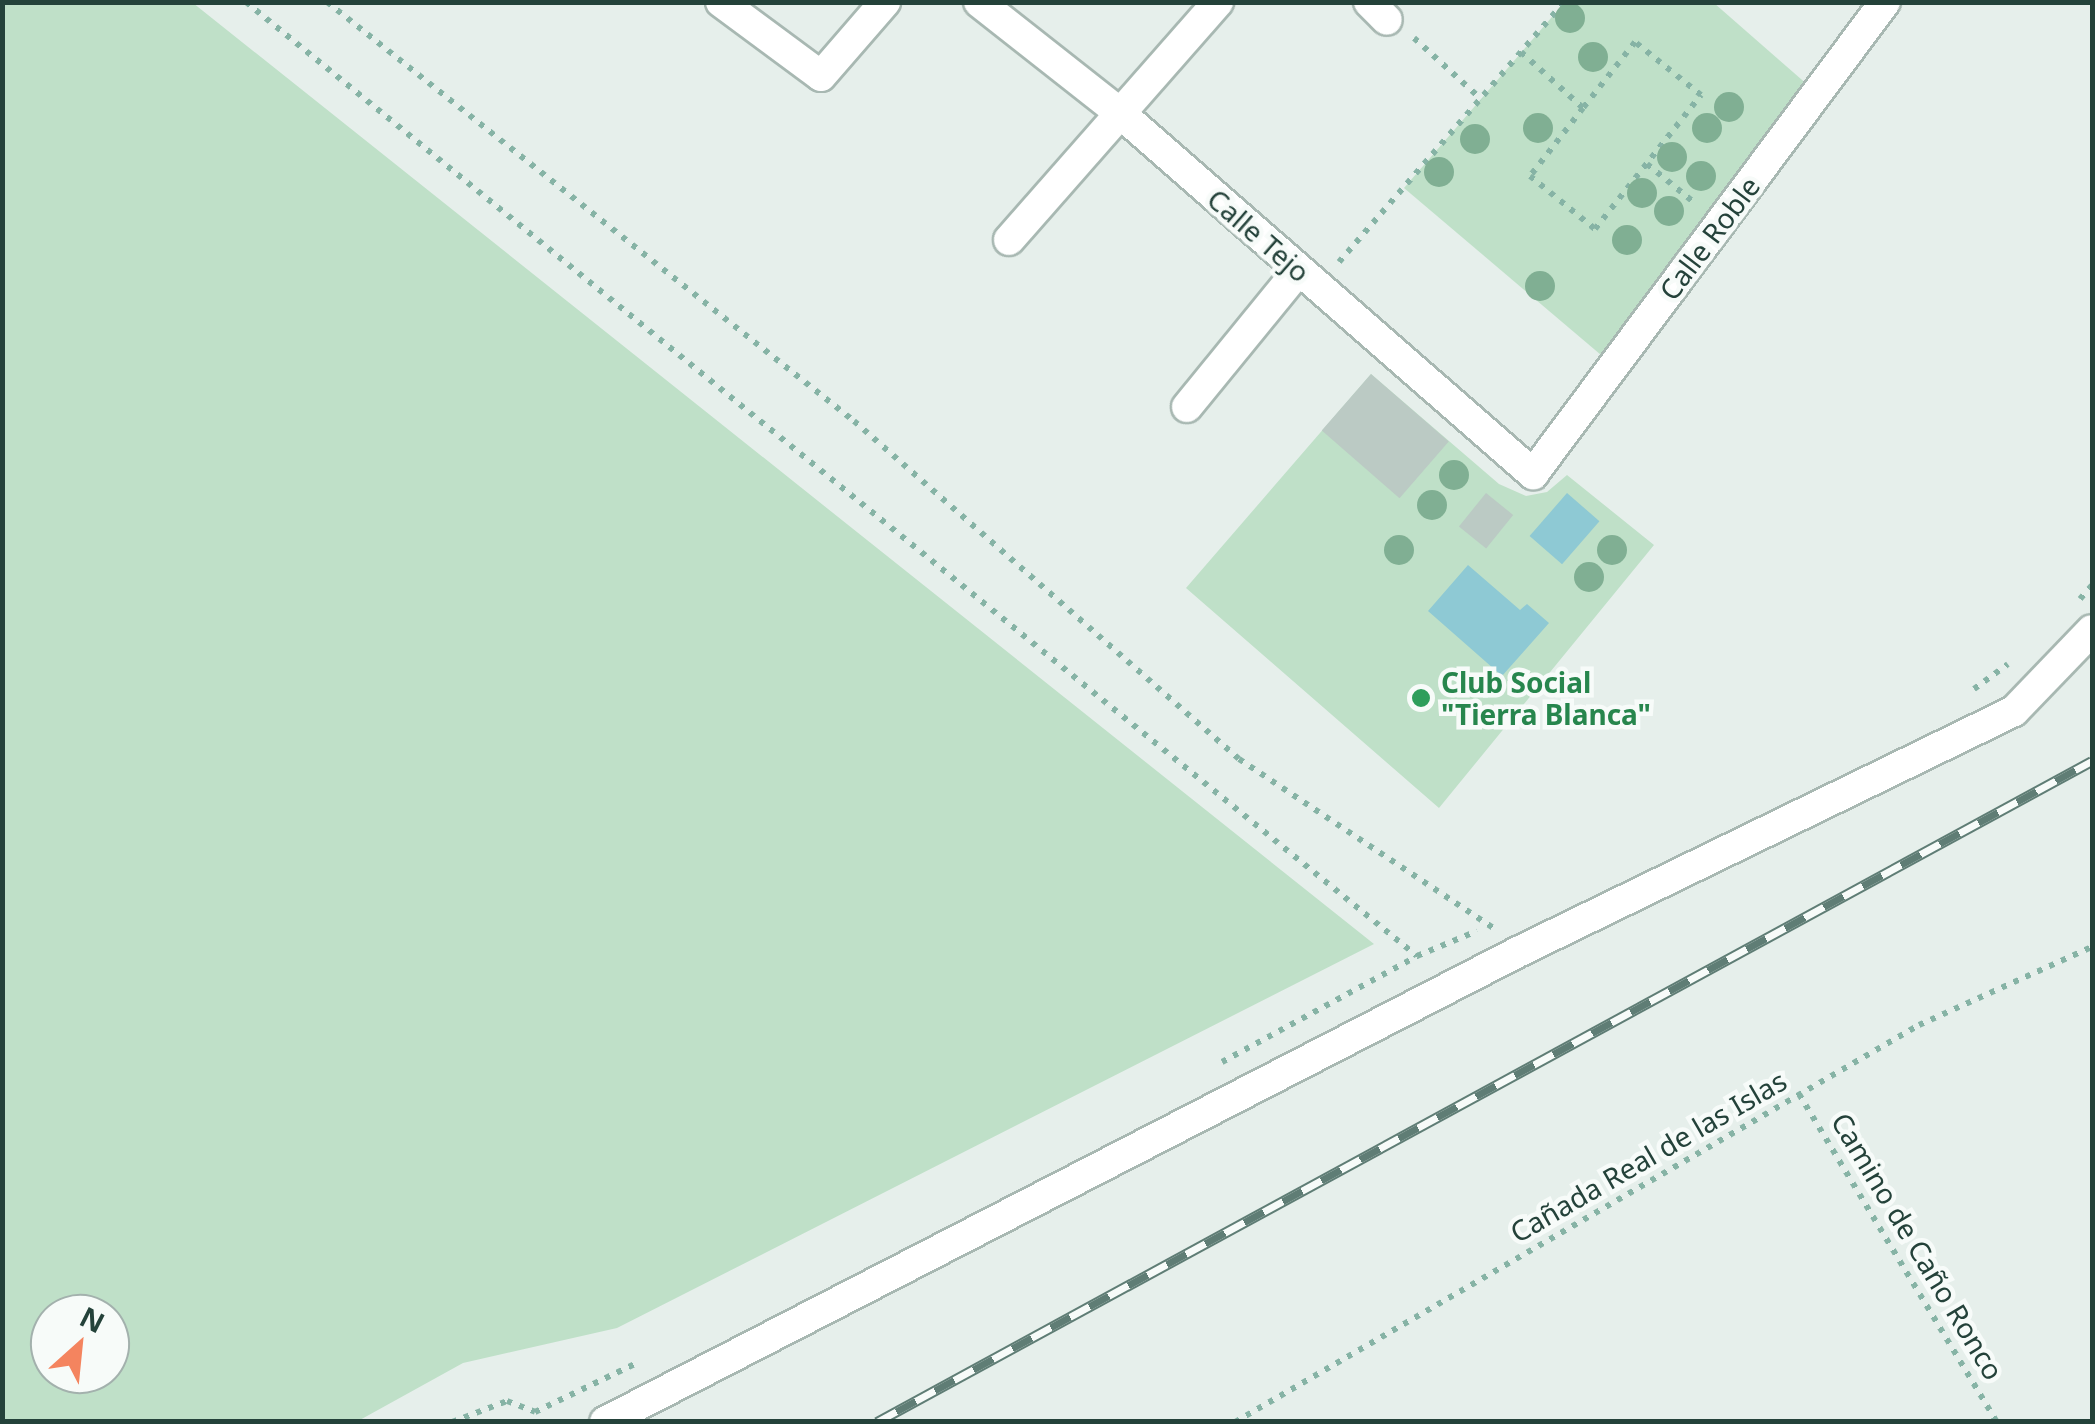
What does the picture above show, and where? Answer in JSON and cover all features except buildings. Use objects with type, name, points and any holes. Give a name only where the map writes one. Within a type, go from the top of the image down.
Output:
[{"type":"street","points":[[721,2],[822,76],[886,2]]},
{"type":"street","name":"Calle Tejo","points":[[980,2],[1120,113],[1533,474]]},
{"type":"street","points":[[1008,240],[1218,2]]},
{"type":"street","name":"Calle Roble","points":[[1533,474],[1885,2]]},
{"type":"street","points":[[1187,406],[1308,279]]},
{"type":"street","points":[[605,1422],[1518,952],[2014,711],[2092,630]]},
{"type":"path","points":[[246,2],[1417,956]]},
{"type":"path","points":[[327,2],[854,421],[1239,759],[1492,925],[1518,952]]},
{"type":"path","points":[[1308,279],[1481,100],[1564,2]]},
{"type":"path","points":[[1378,11],[1430,48],[1481,100]]},
{"type":"path","points":[[1635,42],[1701,95],[1595,230],[1530,176],[1583,108],[1635,42]]},
{"type":"path","points":[[1521,52],[1583,108]]},
{"type":"path","points":[[1647,164],[1720,224]]},
{"type":"path","name":"Cañada Real de las Islas","points":[[1235,1422],[1919,1025],[2092,947]]},
{"type":"path","name":"Camino de Caño Ronco","points":[[1800,1094],[1997,1422]]},
{"type":"green space","points":[[3,2],[193,3],[1374,944],[617,1328],[463,1363],[358,1421],[3,1421]]},
{"type":"green space","points":[[1564,3],[1714,3],[1817,93],[1614,366],[1404,188]]},
{"type":"green space","name":"Club Social \"Tierra Blanca\"","points":[[1371,374],[1499,484],[1526,496],[1547,492],[1567,475],[1654,545],[1439,808],[1186,588]]},
{"type":"water","points":[[1567,493],[1599,521],[1562,564],[1530,536]]},
{"type":"water","points":[[1468,565],[1520,610],[1527,604],[1549,623],[1502,676],[1428,611]]},
{"type":"railway","points":[[877,1422],[2092,761]]},
{"type":"place","name":"Club Social \"Tierra Blanca\"","points":[[1421,698]]}]
